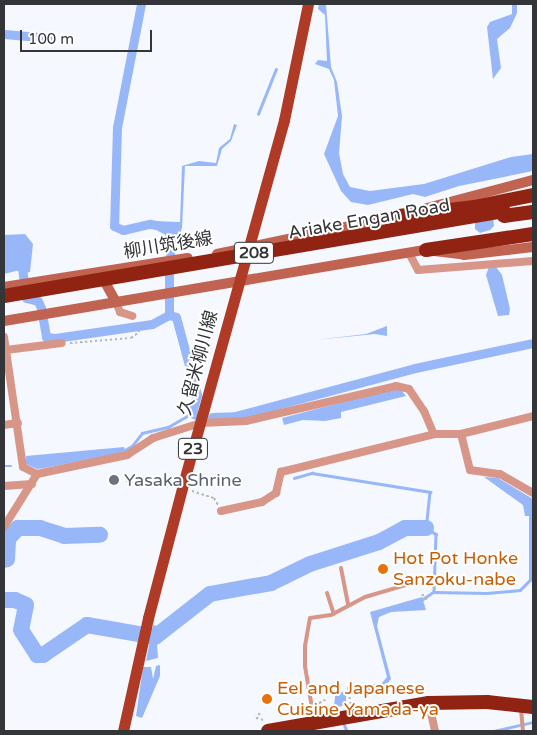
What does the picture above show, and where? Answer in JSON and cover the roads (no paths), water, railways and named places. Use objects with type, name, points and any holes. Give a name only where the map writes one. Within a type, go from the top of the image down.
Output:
[{"type":"highway","points":[[399,216],[474,207],[533,195]]},
{"type":"highway","name":"Ariake Engan Road","points":[[4,301],[504,214],[533,206]]},
{"type":"highway","name":"Ariake Engan Road","points":[[4,296],[504,214],[533,212]]},
{"type":"highway","points":[[426,250],[533,234]]},
{"type":"highway","points":[[269,725],[349,716],[429,703],[528,709]]},
{"type":"main road","name":"久留米柳川線","points":[[123,731],[148,618],[182,488],[239,280],[251,245],[284,120],[308,4]]},
{"type":"main road","name":"柳川筑後線","points":[[4,287],[175,260],[346,229],[399,216],[499,186],[533,180]]},
{"type":"main road","points":[[4,321],[426,250],[464,255],[533,247]]},
{"type":"main road","points":[[99,272],[116,302]]},
{"type":"street","points":[[409,253],[418,270],[533,261]]},
{"type":"street","points":[[116,302],[120,312],[132,316]]},
{"type":"street","points":[[4,337],[23,467],[37,474],[127,455],[153,438],[201,423],[246,421],[396,386],[409,389],[424,411],[434,434]]},
{"type":"street","points":[[6,350],[62,344]]},
{"type":"street","points":[[221,511],[262,502],[276,493],[281,472],[434,434],[461,434],[533,416]]},
{"type":"street","points":[[4,425],[18,423]]},
{"type":"street","points":[[461,434],[470,470],[500,474],[533,492]]},
{"type":"street","points":[[4,527],[37,474]]},
{"type":"street","points":[[4,486],[32,484]]},
{"type":"street","points":[[429,703],[435,731]]},
{"type":"lane","points":[[341,568],[348,605]]},
{"type":"lane","points":[[322,719],[305,666],[307,628],[310,618],[334,614],[348,605],[406,585]]},
{"type":"lane","points":[[327,593],[334,614]]},
{"type":"lane","points":[[523,731],[528,709]]},
{"type":"water","points":[[319,4],[326,4],[331,67],[337,82],[342,116],[339,153],[343,174],[350,187],[370,191],[424,184],[511,157],[533,154],[533,171],[459,186],[425,197],[413,194],[368,205],[351,202],[341,191],[324,154],[338,116],[334,80],[329,69],[315,64],[318,60],[327,61],[325,15],[318,9]]},
{"type":"water","points":[[512,4],[517,4],[517,13],[510,28],[497,39],[501,68],[493,79],[487,27],[490,22],[512,14]]},
{"type":"water","points":[[234,124],[237,125],[231,141],[222,149],[217,166],[185,166],[182,228],[174,249],[165,250],[164,234],[152,228],[151,221],[180,222],[182,166],[199,161],[216,163],[219,148],[230,139]]},
{"type":"water","points":[[493,216],[494,226],[490,230],[480,233],[475,229],[475,221]]},
{"type":"water","points":[[25,234],[33,244],[30,272],[21,274],[20,270],[4,274],[4,235]]},
{"type":"water","points":[[165,266],[174,266],[174,288],[165,288]]},
{"type":"water","points":[[489,267],[496,267],[502,275],[510,309],[509,315],[498,316],[486,275]]},
{"type":"water","points":[[387,326],[387,336],[375,334],[315,340],[366,334]]},
{"type":"water","points":[[393,389],[402,391],[406,396],[341,412],[341,418],[325,421],[303,420],[284,425],[282,418]]},
{"type":"water","points":[[124,447],[126,452],[45,468],[37,469],[26,464],[26,456]]},
{"type":"water","points":[[484,477],[498,478],[533,499],[533,516],[525,516],[523,505]]},
{"type":"water","points":[[422,597],[426,610],[391,612],[379,617],[377,626],[391,679],[385,686],[353,694],[352,688],[382,683],[387,677],[370,612]]},
{"type":"water","points":[[188,605],[196,612],[157,643],[158,658],[146,661],[153,625],[161,627]]},
{"type":"water","points":[[160,665],[160,676],[142,718],[136,716],[143,667],[151,667],[153,679],[156,666]]},
{"type":"water","points":[[346,690],[346,705],[334,708],[335,696]]},
{"type":"waterway","points":[[141,4],[117,127],[114,226],[123,230],[150,224],[162,226]]},
{"type":"waterway","points":[[4,34],[51,38]]},
{"type":"waterway","points":[[258,114],[276,69]]},
{"type":"waterway","points":[[170,238],[170,267]]},
{"type":"waterway","points":[[4,257],[22,268],[26,298],[38,301],[46,337],[55,338],[152,324],[169,315],[176,317],[197,395],[192,413],[198,416]]},
{"type":"waterway","points":[[169,288],[169,315]]},
{"type":"waterway","points":[[212,417],[235,416],[415,368],[533,343]]},
{"type":"waterway","points":[[123,451],[132,446],[142,433],[168,427],[192,413]]},
{"type":"waterway","points":[[4,466],[11,466]]},
{"type":"waterway","points":[[294,478],[312,473],[430,492],[426,528],[436,534],[434,592],[422,600]]},
{"type":"waterway","points":[[434,592],[487,593],[520,590],[530,580],[530,514]]},
{"type":"waterway","points":[[4,560],[7,559],[8,539],[18,528],[40,528],[64,536],[100,535]]},
{"type":"waterway","points":[[4,600],[15,600],[26,605],[21,630],[37,655],[43,655],[87,625],[155,637],[210,594],[271,583],[310,564],[379,542],[405,528],[426,528]]},
{"type":"waterway","points":[[344,694],[356,691]]},
{"type":"waterway","points":[[494,731],[533,722]]},
{"type":"waterway","points":[[344,724],[347,731]]},
{"type":"place","name":"Yasaka Shrine","points":[[114,480]]},
{"type":"place","name":"Hot Pot Honke Sanzoku-nabe","points":[[383,569]]},
{"type":"place","name":"Eel and Japanese Cuisine Yamada-ya","points":[[267,699]]}]
